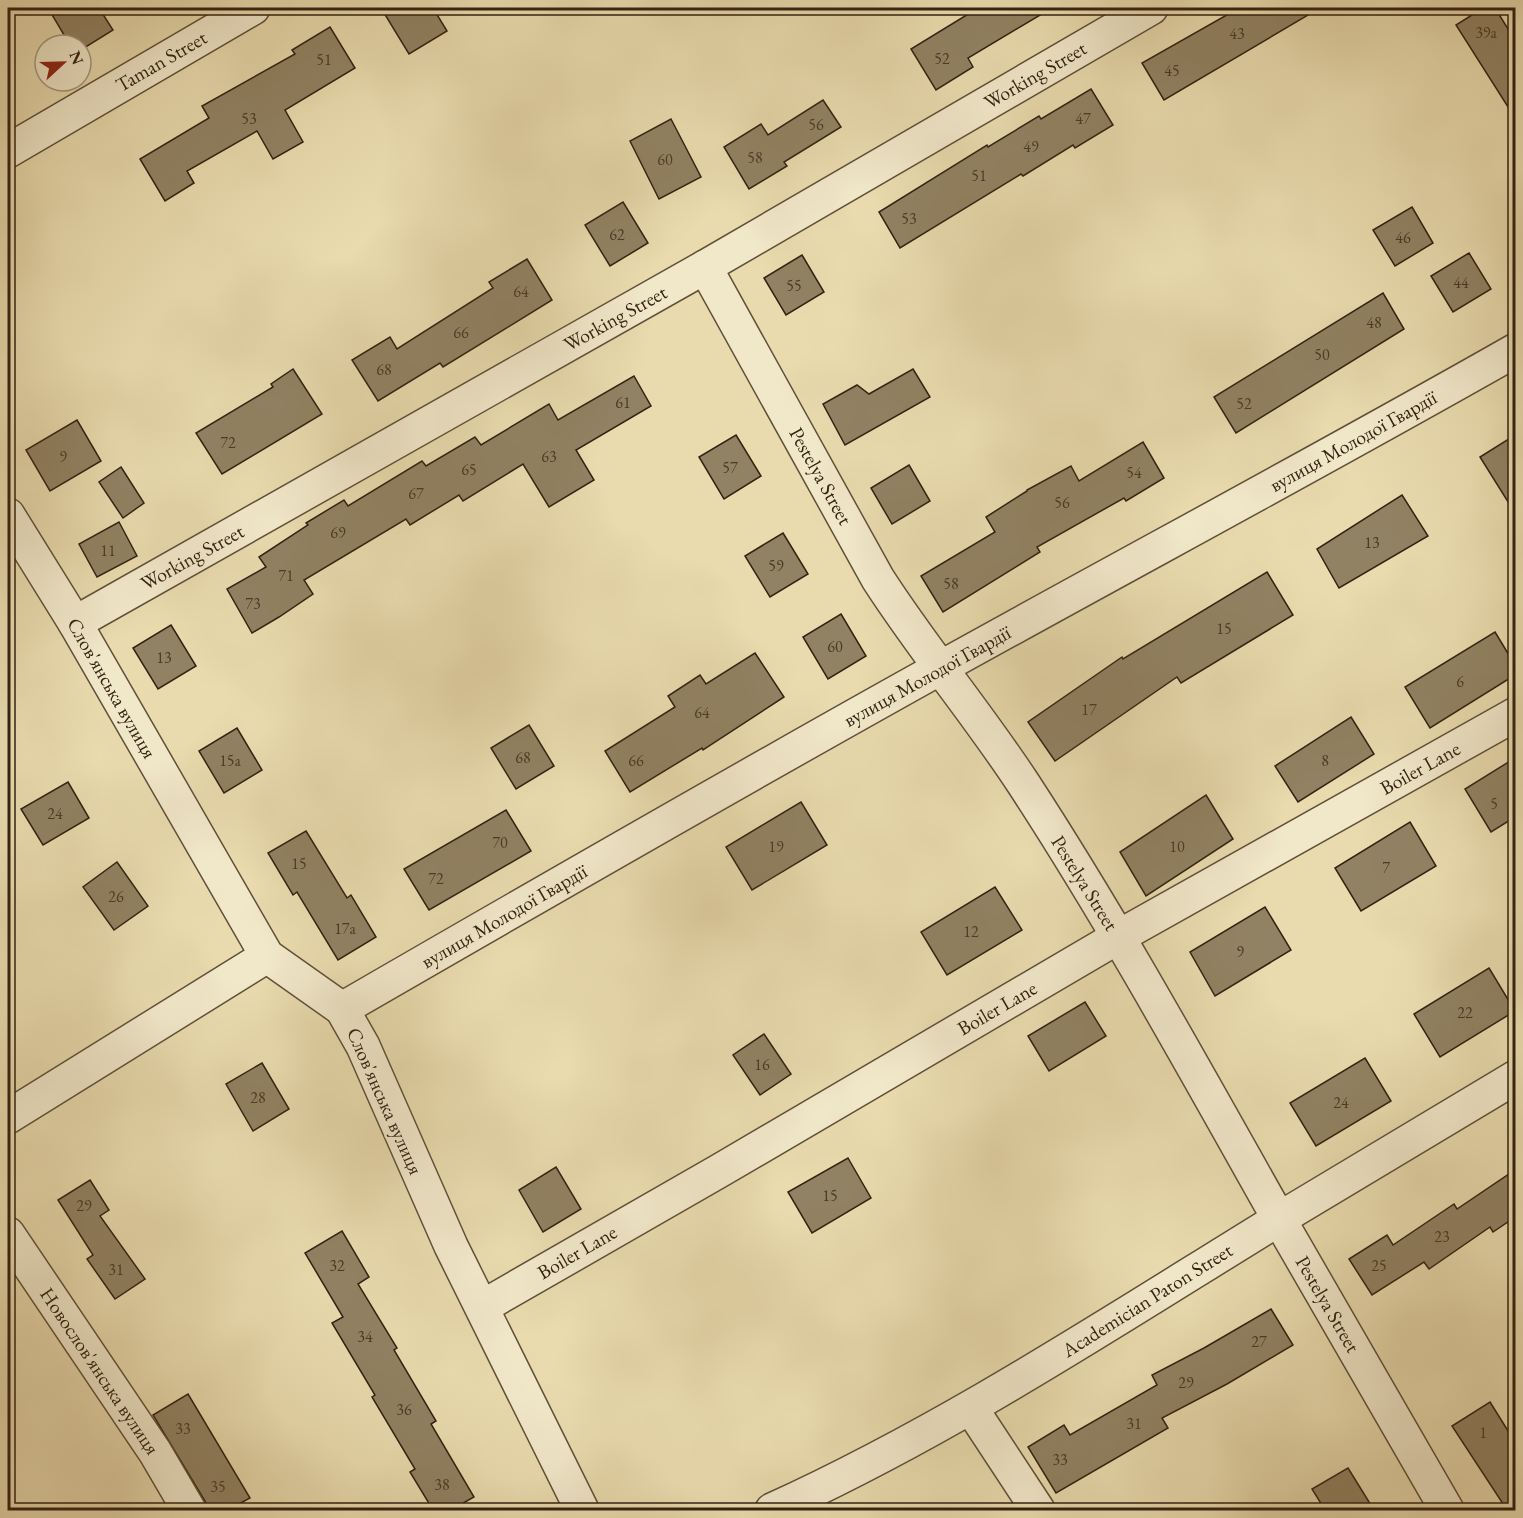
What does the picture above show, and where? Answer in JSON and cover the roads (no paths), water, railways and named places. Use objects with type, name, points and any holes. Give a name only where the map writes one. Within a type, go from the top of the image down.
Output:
[{"type":"street","name":"Taman Street","points":[[8,151],[253,8]]},
{"type":"street","name":"Working Street","points":[[75,623],[705,267],[1151,8]]},
{"type":"street","name":"Pestelya Street","points":[[705,267],[878,579],[909,626],[985,727],[1118,937],[1447,1510]]},
{"type":"street","name":"вулиця Молодої Гвардії","points":[[342,1009],[610,854],[940,668],[1515,350]]},
{"type":"street","name":"Слов'янська вулиця","points":[[8,515],[75,623],[267,956],[342,1009],[363,1046],[426,1193],[582,1510]]},
{"type":"street","name":"Boiler Lane","points":[[482,1307],[1118,937],[1515,714]]},
{"type":"street","points":[[8,1117],[267,956]]},
{"type":"street","name":"Academician Paton Street","points":[[772,1510],[823,1487],[971,1408],[1515,1077]]},
{"type":"street","name":"Новослов'янська вулиця","points":[[8,1234],[155,1452],[189,1510]]},
{"type":"street","points":[[971,1408],[1038,1510]]}]
